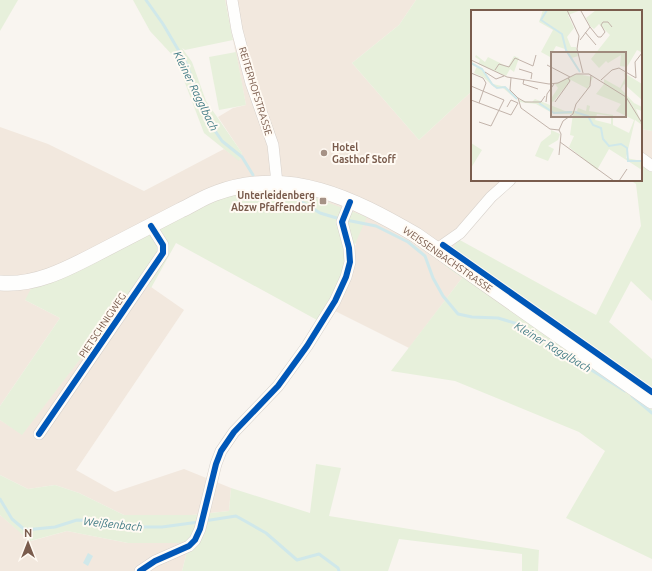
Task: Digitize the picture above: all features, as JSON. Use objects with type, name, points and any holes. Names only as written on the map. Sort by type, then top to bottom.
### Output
[{"type":"main road","name":"WEISSENBACHSTRASSE","points":[[0,283],[28,282],[63,271],[216,193],[254,184],[287,182],[313,187],[346,213],[398,224],[652,401]]},
{"type":"street","name":"REITERHOFSTRASSE","points":[[232,0],[237,30],[251,83],[273,145],[277,183]]},
{"type":"street","points":[[642,159],[652,166]]},
{"type":"street","points":[[437,250],[460,233],[491,197],[509,181]]},
{"type":"street","points":[[140,571],[155,561],[189,546],[195,540],[200,529],[221,451],[234,432],[278,386],[307,346],[335,301],[346,278],[350,262],[346,213]]},
{"type":"street","name":"PIETSCHNIGWEG","points":[[39,434],[163,253],[163,245],[151,226]]},
{"type":"shaded area","points":[[225,0],[416,0],[399,25],[352,63],[419,140],[471,92],[471,181],[517,181],[458,239],[462,278],[409,348],[327,307],[356,244],[288,188],[25,300],[60,318],[0,406],[0,127],[48,144],[144,191],[224,149],[239,160],[242,153],[218,117],[233,108],[246,105]]},
{"type":"shaded area","points":[[642,129],[652,131],[652,167],[642,161]]},
{"type":"shaded area","points":[[141,280],[184,310],[76,470],[115,492],[184,469],[231,488],[229,511],[192,515],[124,515],[79,493],[55,485],[28,489],[0,475],[0,420],[22,434]]},
{"type":"shaded area","points":[[0,515],[31,541],[67,531],[128,543],[190,539],[182,571],[0,571]]},
{"type":"green space","points":[[0,0],[18,0],[0,31]]},
{"type":"green space","points":[[133,0],[225,0],[233,40],[185,50],[182,48],[192,62],[206,101],[242,153],[239,161],[204,133],[176,59],[150,31]]},
{"type":"green space","points":[[416,0],[652,0],[652,131],[642,129],[642,10],[471,10],[471,92],[419,140],[352,63],[399,25]]},
{"type":"green space","points":[[236,52],[246,105],[219,110],[209,57]]},
{"type":"green space","points":[[642,161],[652,167],[652,301],[631,281],[609,322],[652,359],[652,559],[566,518],[605,451],[579,432],[455,381],[391,371],[462,278],[444,265],[458,239],[596,315],[641,226],[636,184],[632,181],[642,181]]},
{"type":"green space","points":[[261,188],[288,188],[367,217],[327,307],[317,320],[176,243],[151,288],[140,281],[22,435],[0,420],[0,406],[60,318],[25,300],[33,285],[224,197]]},
{"type":"green space","points":[[316,464],[341,468],[329,516],[539,550],[538,571],[522,571],[522,554],[399,539],[388,571],[182,571],[190,539],[179,543],[128,543],[67,531],[30,541],[0,515],[0,475],[28,489],[55,485],[79,493],[124,515],[192,515],[229,511],[231,488],[310,513]]},
{"type":"water","points":[[88,553],[93,556],[88,566],[83,563]]},
{"type":"waterway","name":"Kleiner Ragglbach","points":[[146,0],[163,24],[186,63],[209,122],[222,141],[242,157],[253,175]]},
{"type":"waterway","name":"Kleiner Ragglbach","points":[[282,190],[320,213],[340,219]]},
{"type":"waterway","name":"Kleiner Ragglbach","points":[[346,220],[376,226],[408,242],[425,256],[433,278],[443,296],[458,314],[472,317],[498,318],[518,324],[625,391]]},
{"type":"waterway","name":"Kleiner Ragglbach","points":[[632,396],[652,413]]},
{"type":"waterway","name":"Weißenbach","points":[[0,499],[12,519],[25,530],[55,527],[77,520],[109,521],[127,527],[162,527],[199,522]]},
{"type":"waterway","name":"Weißenbach","points":[[204,521],[236,516],[266,533],[297,560],[319,554],[338,568],[339,571]]},
{"type":"cycle path","points":[[140,571],[155,561],[189,546],[195,540],[200,529],[216,464],[221,451],[234,432],[278,386],[307,346],[335,301],[346,277],[350,262],[349,248],[342,222],[350,202]]},
{"type":"cycle path","points":[[39,434],[163,253],[163,245],[151,226]]},
{"type":"cycle path","points":[[443,245],[652,392]]},
{"type":"place","name":"Hotel Gasthof Stoff","points":[[324,153]]},
{"type":"place","name":"Unterleidenberg Abzw Pfaffendorf","points":[[323,201]]}]
